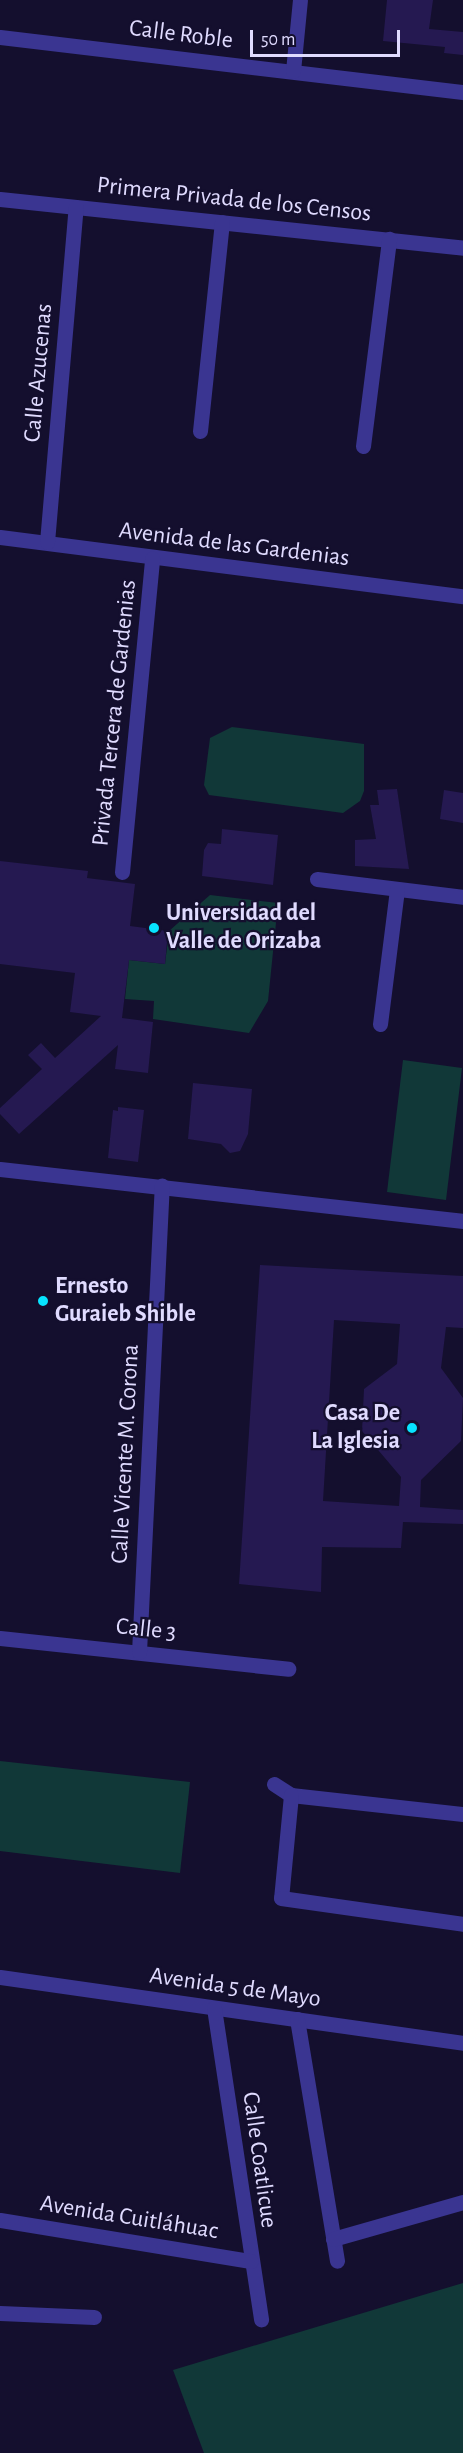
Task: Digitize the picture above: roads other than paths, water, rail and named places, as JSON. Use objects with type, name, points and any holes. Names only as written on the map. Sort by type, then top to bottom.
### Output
[{"type":"street","points":[[293,71],[300,0]]},
{"type":"street","name":"Calle Roble","points":[[0,37],[463,92]]},
{"type":"street","name":"Primera Privada de los Censos","points":[[0,199],[389,238],[463,248]]},
{"type":"street","name":"Calle Azucenas","points":[[47,542],[76,207]]},
{"type":"street","points":[[200,431],[222,222]]},
{"type":"street","points":[[363,446],[389,238]]},
{"type":"street","name":"Avenida de las Gardenias","points":[[0,537],[463,596]]},
{"type":"street","name":"Privada Tercera de Gardenias","points":[[122,872],[153,558]]},
{"type":"street","points":[[317,879],[463,897]]},
{"type":"street","points":[[380,1024],[397,889]]},
{"type":"street","points":[[0,1169],[463,1221]]},
{"type":"street","name":"Calle Vicente M. Corona","points":[[140,1652],[162,1186]]},
{"type":"street","name":"Calle 3","points":[[0,1638],[288,1669]]},
{"type":"street","points":[[274,1784],[291,1795],[463,1814]]},
{"type":"street","points":[[291,1795],[281,1898],[463,1924]]},
{"type":"street","name":"Avenida 5 de Mayo","points":[[0,1977],[463,2043]]},
{"type":"street","name":"Calle Coatlicue","points":[[214,2008],[261,2319]]},
{"type":"street","points":[[297,2019],[337,2261]]},
{"type":"street","points":[[333,2239],[463,2202]]},
{"type":"street","name":"Avenida Cuitláhuac","points":[[0,2220],[251,2261]]},
{"type":"street","points":[[0,2313],[94,2317]]},
{"type":"place","name":"Universidad del Valle de Orizaba","points":[[154,928]]},
{"type":"place","name":"Ernesto Guraieb Shible","points":[[43,1301]]},
{"type":"place","name":"Casa De La Iglesia","points":[[412,1428]]}]
